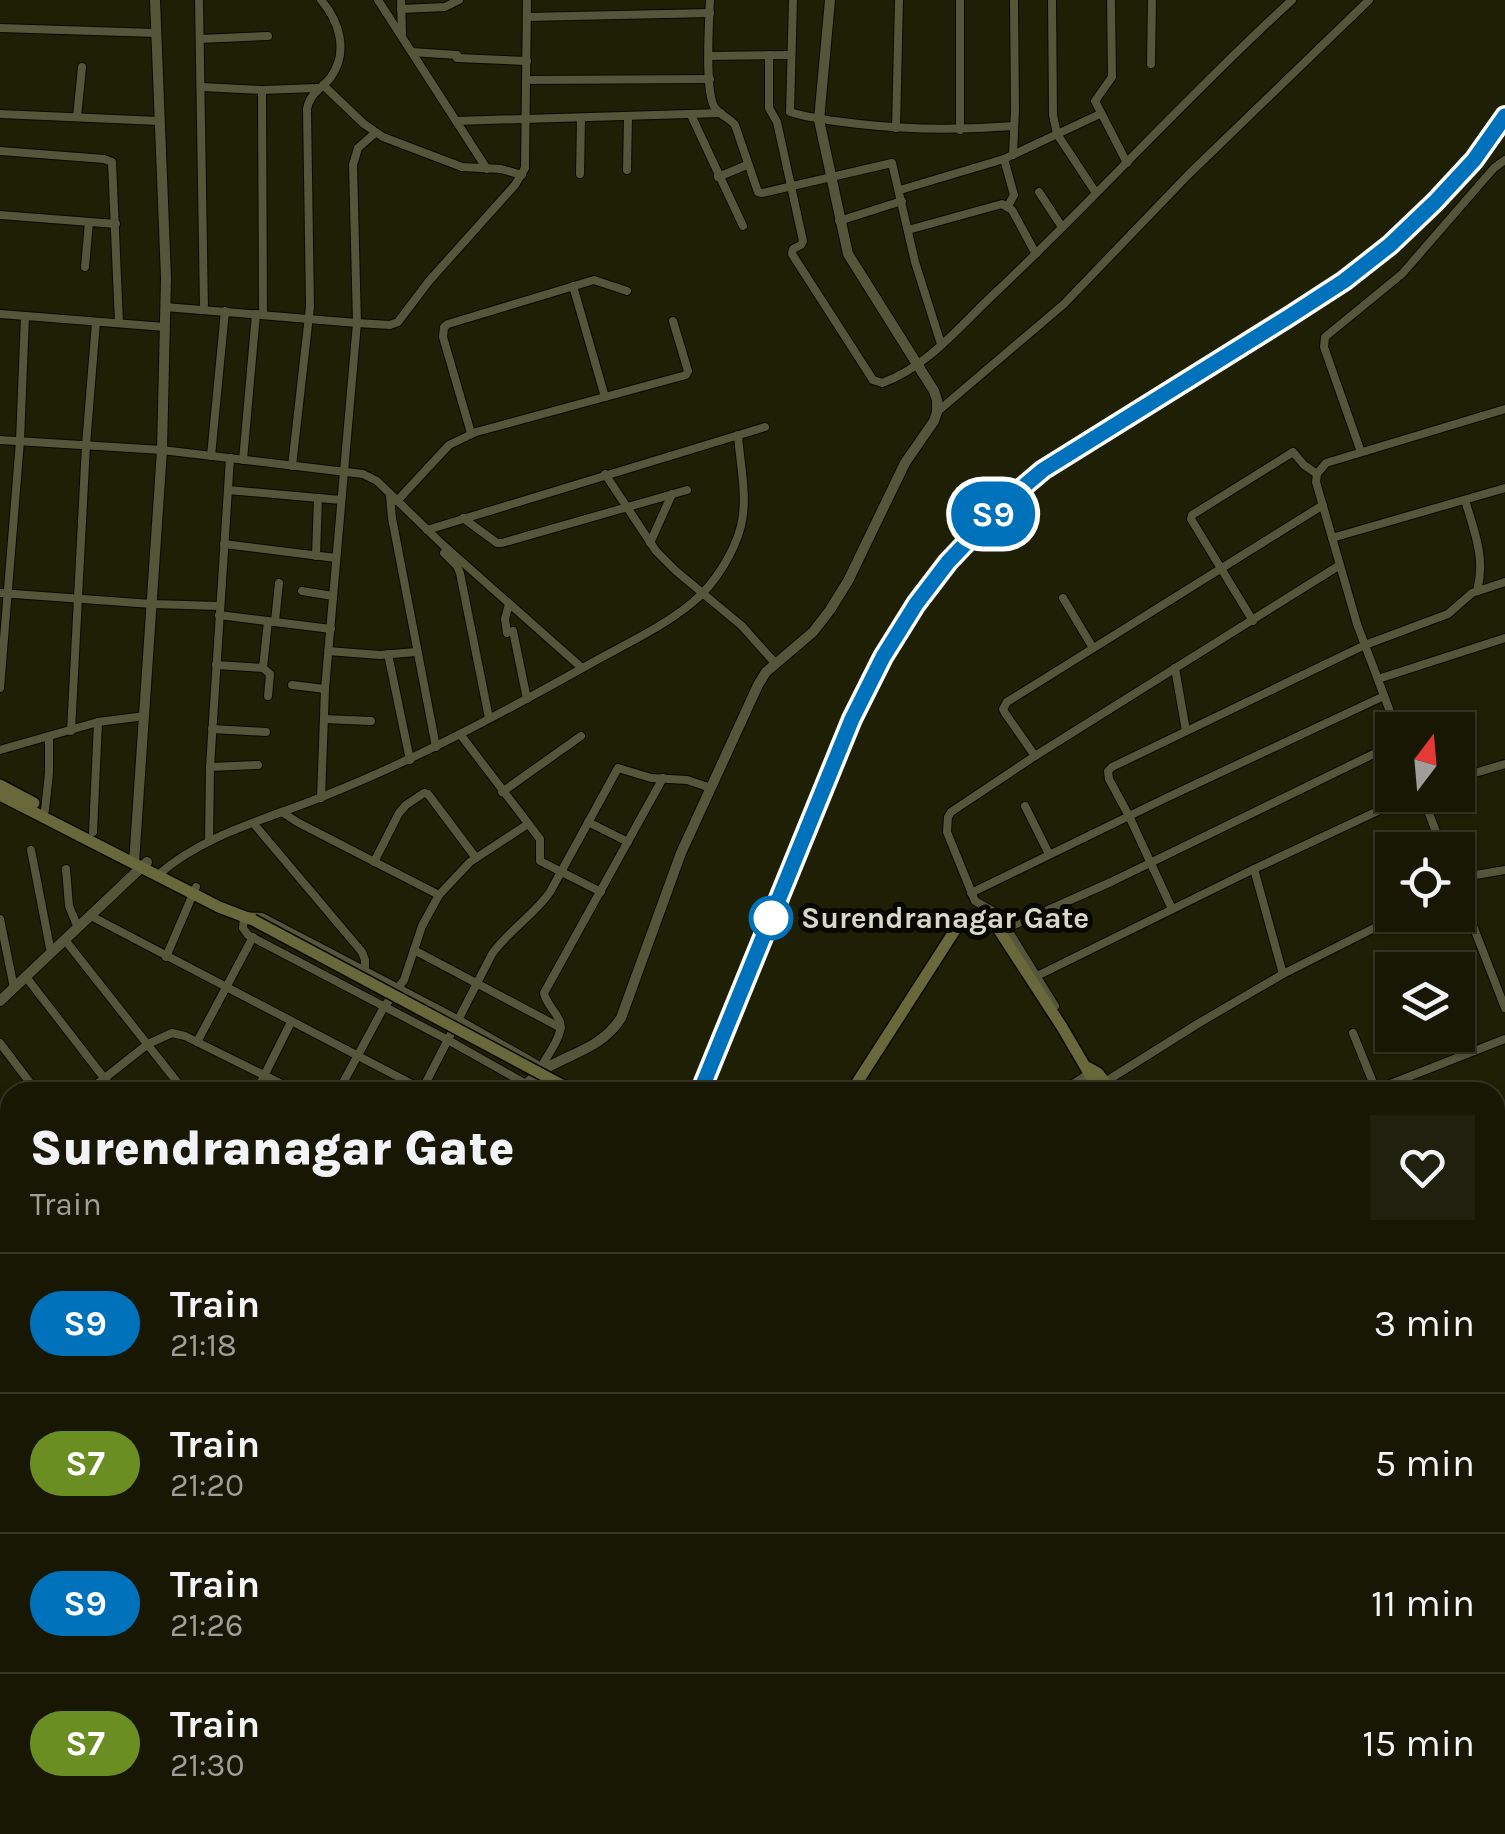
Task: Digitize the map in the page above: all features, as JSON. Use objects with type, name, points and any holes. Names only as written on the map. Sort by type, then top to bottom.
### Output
[{"type":"main road","points":[[1,796],[93,832],[139,862]]},
{"type":"main road","points":[[1,796],[194,890],[219,908],[246,916],[556,1082]]},
{"type":"main road","points":[[857,1082],[957,927],[978,919],[1002,928],[1100,1082]]},
{"type":"street","points":[[0,1001],[90,916],[139,862],[144,716],[162,450],[165,326],[154,0]]},
{"type":"street","points":[[199,0],[204,310]]},
{"type":"street","points":[[292,466],[309,319],[307,109],[310,97],[330,80],[336,68],[340,41],[334,16],[321,0]]},
{"type":"street","points":[[378,0],[487,169]]},
{"type":"street","points":[[402,38],[401,5],[445,7],[459,0]]},
{"type":"street","points":[[165,306],[357,323],[398,322],[522,176],[527,158],[526,0]]},
{"type":"street","points":[[710,0],[712,103],[736,125],[758,193],[893,164],[941,344]]},
{"type":"street","points":[[793,0],[790,112],[819,120],[896,128],[960,130],[1014,126]]},
{"type":"street","points":[[529,1082],[543,1068],[598,1043],[621,1018],[681,853],[758,685],[766,672],[799,645],[830,610],[905,463],[937,412],[934,391],[848,254],[839,221],[819,120],[830,0]]},
{"type":"street","points":[[896,128],[899,0]]},
{"type":"street","points":[[960,0],[960,130]]},
{"type":"street","points":[[1008,206],[1014,195],[1008,157],[1014,126],[1014,0]]},
{"type":"street","points":[[1052,0],[1052,115],[1058,134],[1096,193]]},
{"type":"street","points":[[1111,0],[1112,77],[1096,98],[1096,106],[1127,162]]},
{"type":"street","points":[[1150,64],[1152,0]]},
{"type":"street","points":[[1270,0],[1280,11]]},
{"type":"street","points":[[770,55],[769,108],[777,122],[803,241],[792,254],[873,380],[886,382],[917,366],[941,344],[1292,0]]},
{"type":"street","points":[[937,412],[1064,304],[1368,0]]},
{"type":"street","points":[[527,17],[710,14]]},
{"type":"street","points":[[0,28],[156,33]]},
{"type":"street","points":[[200,39],[268,36]]},
{"type":"street","points":[[411,52],[527,62]]},
{"type":"street","points":[[710,56],[791,55]]},
{"type":"street","points":[[78,117],[82,66]]},
{"type":"street","points":[[527,80],[710,79]]},
{"type":"street","points":[[202,87],[262,90],[321,86],[375,133],[462,168],[501,169],[522,176]]},
{"type":"street","points":[[243,460],[260,314],[262,90]]},
{"type":"street","points":[[456,122],[721,113]]},
{"type":"street","points":[[0,114],[160,120]]},
{"type":"street","points":[[690,114],[743,226]]},
{"type":"street","points":[[900,190],[1008,157],[1100,114]]},
{"type":"street","points":[[628,117],[628,170]]},
{"type":"street","points":[[580,174],[581,119]]},
{"type":"street","points":[[321,798],[325,688],[357,323],[353,165],[358,148],[375,133]]},
{"type":"street","points":[[0,151],[108,160],[114,167],[118,323]]},
{"type":"street","points":[[1361,452],[1324,346],[1325,336],[1402,274],[1505,160]]},
{"type":"street","points":[[718,176],[747,165]]},
{"type":"street","points":[[1039,192],[1062,227]]},
{"type":"street","points":[[839,221],[902,201]]},
{"type":"street","points":[[908,230],[999,204],[1012,210],[1036,254]]},
{"type":"street","points":[[0,214],[116,224]]},
{"type":"street","points":[[85,267],[88,222]]},
{"type":"street","points":[[471,433],[443,337],[444,327],[598,280],[627,291]]},
{"type":"street","points":[[574,286],[605,396]]},
{"type":"street","points":[[211,456],[225,312]]},
{"type":"street","points":[[0,314],[165,326]]},
{"type":"street","points":[[0,688],[4,593],[20,441],[25,316]]},
{"type":"street","points":[[436,747],[392,518],[393,498],[449,445],[471,433],[687,374],[673,321]]},
{"type":"street","points":[[71,731],[96,322]]},
{"type":"street","points":[[1390,712],[1340,566],[1317,474],[1326,463],[1505,409]]},
{"type":"street","points":[[427,530],[765,427]]},
{"type":"street","points":[[160,873],[210,841],[410,760],[669,620],[702,594],[726,561],[741,524],[738,435]]},
{"type":"street","points":[[0,440],[162,450],[370,477],[582,668]]},
{"type":"street","points":[[1254,620],[1191,523],[1192,516],[1293,452],[1317,474]]},
{"type":"street","points":[[210,841],[210,767],[230,458]]},
{"type":"street","points":[[605,474],[650,543],[676,571],[742,626],[775,663]]},
{"type":"street","points":[[1332,538],[1505,488]]},
{"type":"street","points":[[228,490],[341,500]]},
{"type":"street","points":[[463,518],[502,544],[687,490]]},
{"type":"street","points":[[650,543],[672,494]]},
{"type":"street","points":[[316,556],[318,498]]},
{"type":"street","points":[[1465,500],[1481,554],[1477,591]]},
{"type":"street","points":[[1035,756],[1004,713],[1004,705],[1323,504]]},
{"type":"street","points":[[224,544],[336,558]]},
{"type":"street","points":[[444,553],[460,573],[490,718]]},
{"type":"street","points":[[1074,1082],[1089,1070],[1037,976],[1002,928],[998,914],[975,902],[947,832],[948,817],[1035,756],[1340,566]]},
{"type":"street","points":[[1172,909],[1109,779],[1112,767],[1365,645],[1448,614],[1477,591],[1505,582]]},
{"type":"street","points":[[263,668],[280,583]]},
{"type":"street","points":[[302,591],[333,596]]},
{"type":"street","points":[[4,593],[219,611],[330,629]]},
{"type":"street","points":[[1063,598],[1093,648]]},
{"type":"street","points":[[510,604],[505,619],[527,699]]},
{"type":"street","points":[[1378,679],[1505,638]]},
{"type":"street","points":[[328,651],[416,652]]},
{"type":"street","points":[[388,654],[410,760]]},
{"type":"street","points":[[216,665],[263,668],[270,674],[268,696]]},
{"type":"street","points":[[1176,668],[1186,731]]},
{"type":"street","points":[[292,686],[325,688]]},
{"type":"street","points":[[970,893],[1384,696]]},
{"type":"street","points":[[0,750],[98,722],[144,716]]},
{"type":"street","points":[[324,719],[371,721]]},
{"type":"street","points":[[93,832],[98,722]]},
{"type":"street","points":[[212,730],[266,732]]},
{"type":"street","points":[[460,734],[541,842],[540,861],[601,892]]},
{"type":"street","points":[[502,792],[581,736]]},
{"type":"street","points":[[45,810],[49,738]]},
{"type":"street","points":[[1002,928],[1151,863],[1375,753]]},
{"type":"street","points":[[1475,773],[1505,764]]},
{"type":"street","points":[[210,767],[258,766]]},
{"type":"street","points":[[429,1082],[500,943],[541,905],[618,768],[645,777],[687,780],[711,788]]},
{"type":"street","points":[[543,1068],[560,1028],[544,993],[663,778]]},
{"type":"street","points":[[374,862],[399,813],[424,793],[476,858]]},
{"type":"street","points":[[1025,806],[1050,854]]},
{"type":"street","points":[[282,812],[438,895]]},
{"type":"street","points":[[1037,976],[1376,812]]},
{"type":"street","points":[[588,822],[628,842]]},
{"type":"street","points":[[254,824],[362,952],[365,972]]},
{"type":"street","points":[[343,1082],[408,971],[422,926],[438,895],[476,858],[528,824]]},
{"type":"street","points":[[31,850],[51,953]]},
{"type":"street","points":[[66,869],[69,906],[78,928]]},
{"type":"street","points":[[1254,869],[1283,974]]},
{"type":"street","points":[[1475,875],[1505,870]]},
{"type":"street","points":[[166,956],[194,890]]},
{"type":"street","points":[[90,916],[405,1082]]},
{"type":"street","points":[[514,1082],[448,1040],[253,937],[243,928],[246,916],[262,917],[543,1068]]},
{"type":"street","points":[[0,919],[14,988]]},
{"type":"street","points":[[1116,1082],[1198,1022],[1375,928]]},
{"type":"street","points":[[1475,931],[1505,1008]]},
{"type":"street","points":[[197,1042],[253,937]]},
{"type":"street","points":[[65,940],[177,1082]]},
{"type":"street","points":[[414,950],[560,1028]]},
{"type":"street","points":[[26,977],[107,1082]]},
{"type":"street","points":[[262,1082],[291,1022]]},
{"type":"street","points":[[99,1082],[148,1044],[172,1033],[277,1082]]},
{"type":"street","points":[[1352,1033],[1370,1082]]},
{"type":"street","points":[[1396,1082],[1505,1039]]},
{"type":"street","points":[[0,1043],[29,1082]]},
{"type":"railway","points":[[704,1082],[853,719],[883,657],[916,604],[949,562],[1022,485],[1344,281],[1390,245],[1474,160],[1505,116]]},
{"type":"train","name":"S9","points":[[704,1082],[852,719],[883,657],[948,562],[986,520],[1043,470],[1344,281],[1390,245],[1474,160],[1505,116]]},
{"type":"place","name":"Surendranagar Gate","points":[[771,918]]}]
